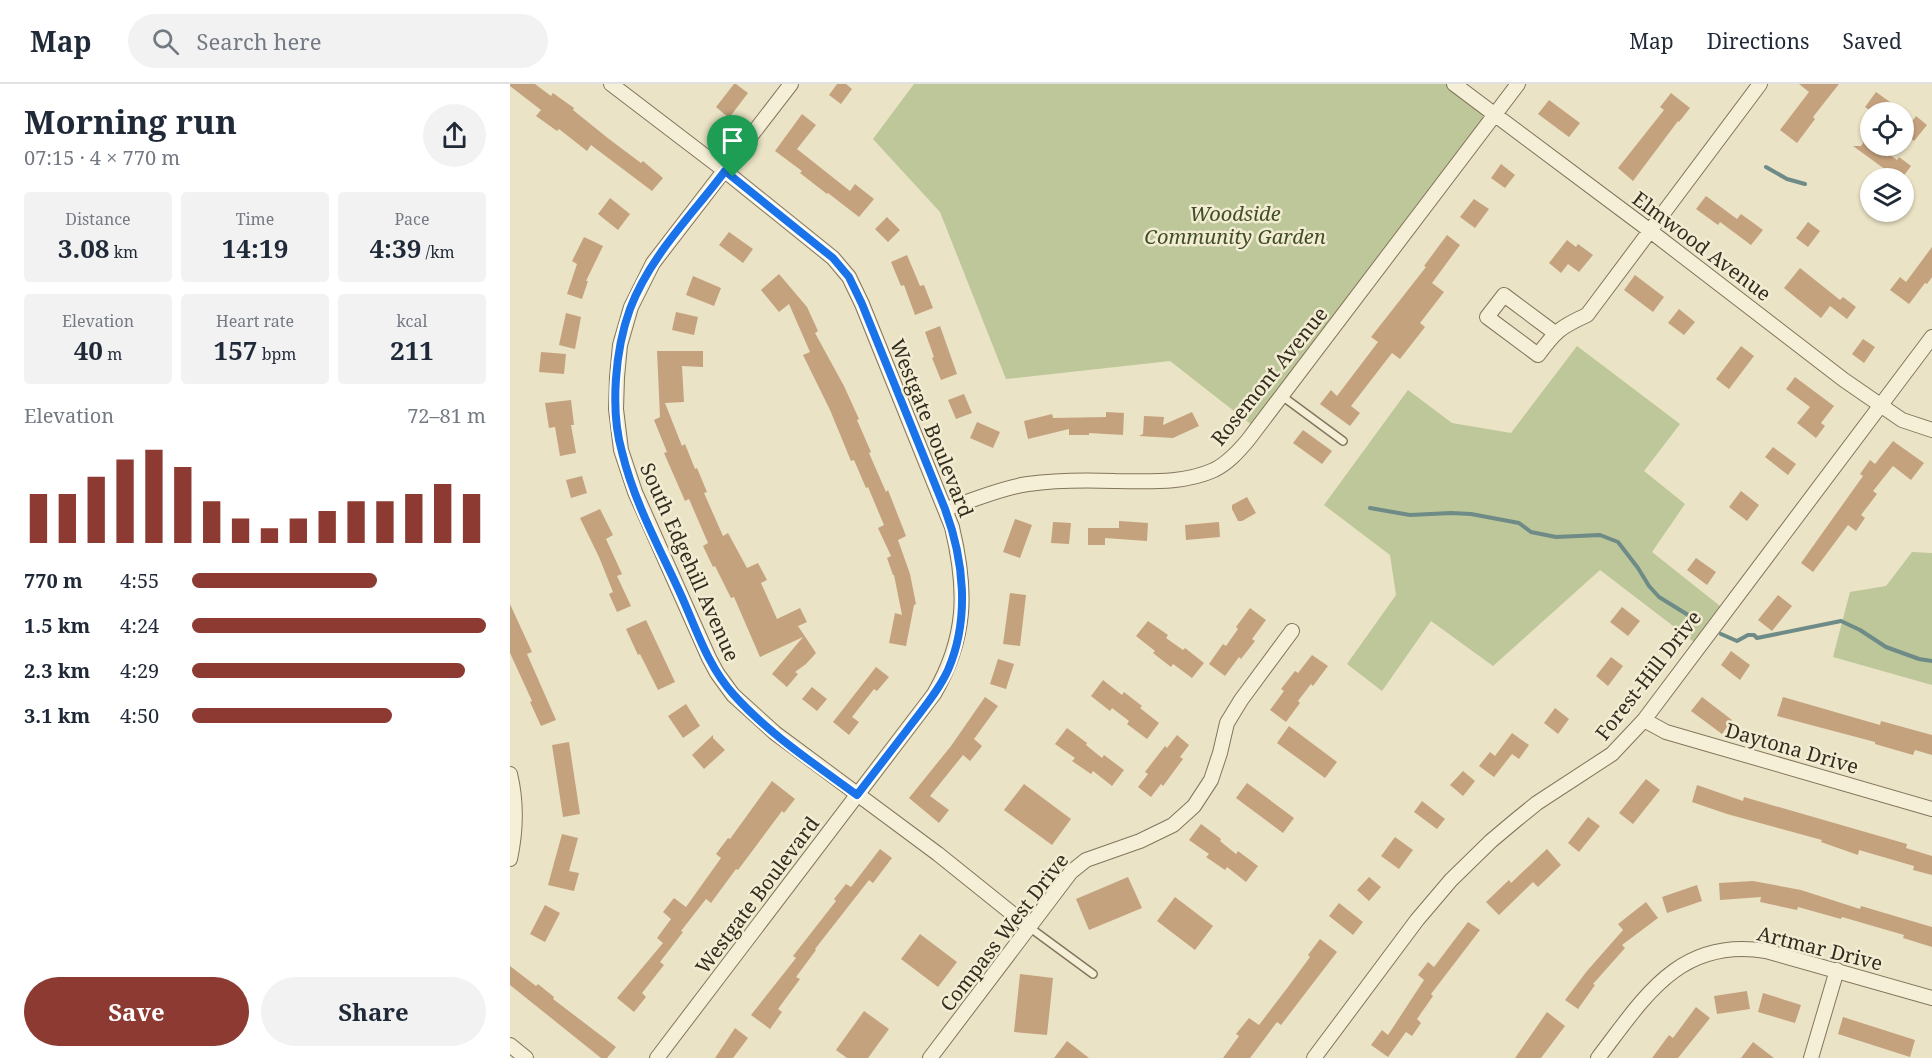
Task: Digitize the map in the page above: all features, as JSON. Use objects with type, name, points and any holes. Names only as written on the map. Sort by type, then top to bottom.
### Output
[{"type":"street","name":"Westgate Boulevard","points":[[611,84],[725,171],[833,258],[849,277],[945,509],[954,537],[961,576],[960,625],[947,672],[934,694],[657,1058]]},
{"type":"street","name":"South Edgehill Avenue","points":[[791,84],[653,263],[631,307],[620,345],[617,377],[616,409],[621,450],[639,502],[710,658],[725,685],[754,716],[938,854],[1029,927]]},
{"type":"street","name":"Elmwood Avenue","points":[[1454,84],[1844,380],[1902,420],[1932,430]]},
{"type":"street","name":"Rosemont Avenue","points":[[945,509],[995,492],[1029,484],[1080,480],[1162,482],[1216,469],[1239,452],[1518,84]]},
{"type":"street","points":[[1555,333],[1504,295],[1487,317],[1538,355],[1555,333],[1587,315],[1760,84]]},
{"type":"street","name":"Forest-Hill Drive","points":[[1314,1058],[1417,920],[1451,880],[1516,820],[1612,754],[1644,720],[1932,337]]},
{"type":"street","name":"Compass West Drive","points":[[930,1058],[1071,872],[1086,860],[1162,831],[1173,825],[1194,806],[1211,780],[1227,723],[1241,700],[1292,631]]},
{"type":"street","name":"Daytona Drive","points":[[1644,720],[1666,732],[1932,809]]},
{"type":"street","points":[[510,774],[515,796],[516,820],[510,860]]},
{"type":"street","name":"Artmar Drive","points":[[1598,1058],[1654,986],[1672,971],[1714,952],[1750,948],[1766,951],[1932,998]]},
{"type":"street","points":[[1811,1058],[1837,970]]},
{"type":"street","points":[[510,1046],[526,1058]]},
{"type":"lane","points":[[1282,396],[1343,441]]},
{"type":"lane","points":[[1029,927],[1093,974]]},
{"type":"green space","name":"Woodside Community Garden","points":[[914,84],[1454,84],[1495,114],[1257,429],[1170,361],[1006,379],[940,212],[873,139]]},
{"type":"green space","points":[[1577,346],[1680,424],[1644,471],[1685,504],[1652,552],[1725,610],[1698,645],[1600,570],[1493,666],[1431,621],[1382,691],[1347,664],[1396,595],[1390,555],[1324,505],[1408,390],[1452,423],[1511,433]]},
{"type":"green space","points":[[1912,552],[1932,553],[1932,685],[1833,657],[1850,592],[1886,586]]},
{"type":"building","points":[[510,84],[535,84],[551,96],[553,93],[609,139],[641,163],[643,161],[663,178],[652,191],[591,145],[587,151],[559,129],[557,131],[536,116],[541,110]]},
{"type":"building","points":[[734,84],[748,93],[729,118],[716,107]]},
{"type":"building","points":[[837,84],[846,84],[852,89],[841,104],[829,95]]},
{"type":"building","points":[[1799,84],[1839,84],[1813,117],[1815,119],[1797,143],[1780,130],[1809,92]]},
{"type":"building","points":[[1876,92],[1890,102],[1869,102]]},
{"type":"building","points":[[1671,93],[1690,108],[1633,181],[1618,168],[1664,110],[1660,107]]},
{"type":"building","points":[[1549,100],[1580,123],[1569,137],[1538,114]]},
{"type":"building","points":[[802,114],[816,125],[797,149],[850,191],[855,184],[874,199],[859,217],[800,173],[802,171],[775,151]]},
{"type":"building","points":[[1916,116],[1927,125],[1914,141]]},
{"type":"building","points":[[1867,156],[1892,156],[1897,160],[1899,157],[1911,166],[1910,168],[1883,168]]},
{"type":"building","points":[[1501,164],[1515,175],[1505,188],[1491,178]]},
{"type":"building","points":[[1706,196],[1737,219],[1741,214],[1763,230],[1751,245],[1720,222],[1718,225],[1696,209]]},
{"type":"building","points":[[610,198],[630,214],[618,230],[598,214]]},
{"type":"building","points":[[1474,199],[1489,209],[1475,228],[1460,217]]},
{"type":"building","points":[[887,217],[900,230],[888,242],[875,229]]},
{"type":"building","points":[[1808,222],[1820,231],[1808,247],[1796,238]]},
{"type":"building","points":[[729,232],[753,249],[743,263],[719,245]]},
{"type":"building","points":[[1447,235],[1460,245],[1432,283],[1444,292],[1420,323],[1425,327],[1400,359],[1392,353],[1351,406],[1360,413],[1350,426],[1320,404],[1331,390],[1337,396],[1378,342],[1371,337],[1426,267],[1424,266]]},
{"type":"building","points":[[584,237],[603,246],[586,281],[588,281],[582,299],[567,294],[577,264],[572,261]]},
{"type":"building","points":[[1567,240],[1576,247],[1578,244],[1593,255],[1579,272],[1568,264],[1561,273],[1549,263]]},
{"type":"building","points":[[1932,247],[1932,277],[1909,304],[1890,290],[1900,277],[1906,282]]},
{"type":"building","points":[[907,255],[920,286],[924,285],[933,308],[915,315],[904,285],[901,286],[891,262]]},
{"type":"building","points":[[1800,268],[1840,300],[1843,297],[1856,307],[1847,319],[1830,306],[1821,318],[1784,288]]},
{"type":"building","points":[[779,274],[807,307],[818,331],[815,333],[859,419],[857,420],[871,452],[869,453],[886,492],[888,490],[906,536],[898,540],[910,574],[916,604],[906,646],[889,643],[895,613],[902,615],[894,575],[887,558],[891,556],[878,528],[884,525],[868,487],[866,488],[854,460],[851,461],[830,410],[803,355],[810,352],[789,304],[779,312],[761,290]]},
{"type":"building","points":[[1635,275],[1664,297],[1653,312],[1624,290]]},
{"type":"building","points":[[693,276],[721,288],[714,306],[686,295]]},
{"type":"building","points":[[1679,309],[1695,322],[1684,335],[1668,323]]},
{"type":"building","points":[[676,312],[698,317],[694,335],[672,330]]},
{"type":"building","points":[[566,313],[581,317],[575,349],[559,345]]},
{"type":"building","points":[[940,326],[957,374],[941,380],[925,332]]},
{"type":"building","points":[[1863,339],[1875,347],[1864,363],[1852,354]]},
{"type":"building","points":[[1741,346],[1754,356],[1729,389],[1716,379]]},
{"type":"building","points":[[657,351],[703,351],[703,367],[682,366],[684,402],[665,403],[682,446],[685,444],[695,469],[697,468],[707,492],[704,493],[723,536],[728,533],[747,568],[758,563],[767,580],[761,583],[777,619],[800,608],[807,622],[798,626],[816,653],[795,672],[798,674],[787,687],[772,674],[803,637],[760,657],[734,597],[731,598],[715,566],[713,567],[703,546],[708,543],[689,499],[685,501],[664,453],[667,452],[654,420],[660,417]]},
{"type":"building","points":[[541,352],[566,354],[564,374],[539,372]]},
{"type":"building","points":[[1795,377],[1834,406],[1821,423],[1825,426],[1816,438],[1797,423],[1810,407],[1786,389]]},
{"type":"building","points":[[964,394],[972,413],[956,419],[948,400]]},
{"type":"building","points":[[571,400],[574,425],[571,425],[576,453],[560,456],[555,427],[549,428],[545,403]]},
{"type":"building","points":[[1106,412],[1124,413],[1123,435],[1089,433],[1089,435],[1069,435],[1069,429],[1028,439],[1024,421],[1052,414],[1053,418],[1106,417]]},
{"type":"building","points":[[1192,412],[1199,426],[1173,438],[1139,436],[1143,434],[1144,416],[1164,417],[1163,425]]},
{"type":"building","points":[[977,422],[1000,432],[993,448],[970,438]]},
{"type":"building","points":[[1303,430],[1332,451],[1322,464],[1293,443]]},
{"type":"building","points":[[1893,441],[1924,463],[1911,480],[1893,466],[1873,491],[1877,494],[1861,515],[1865,518],[1856,531],[1848,525],[1813,572],[1801,563],[1863,476],[1860,474],[1870,460],[1875,464]]},
{"type":"building","points":[[1773,447],[1796,464],[1788,475],[1765,457]]},
{"type":"building","points":[[582,476],[587,493],[571,498],[566,480]]},
{"type":"building","points":[[1741,491],[1759,505],[1747,521],[1729,507]]},
{"type":"building","points":[[1247,497],[1256,513],[1238,521],[1232,505]]},
{"type":"building","points":[[600,509],[613,535],[606,539],[622,574],[617,576],[631,606],[617,612],[609,594],[613,592],[580,518]]},
{"type":"building","points":[[1015,519],[1032,525],[1020,558],[1003,552]]},
{"type":"building","points":[[1119,521],[1148,523],[1147,541],[1105,538],[1105,545],[1088,545],[1088,528],[1119,528]]},
{"type":"building","points":[[1053,522],[1071,523],[1069,544],[1051,543]]},
{"type":"building","points":[[1219,522],[1220,537],[1186,540],[1185,525]]},
{"type":"building","points":[[1696,558],[1716,572],[1707,585],[1687,570]]},
{"type":"building","points":[[1010,593],[1026,595],[1020,646],[1003,644]]},
{"type":"building","points":[[1778,595],[1792,606],[1772,631],[1758,620]]},
{"type":"building","points":[[510,604],[532,652],[527,654],[556,720],[541,726],[510,653]]},
{"type":"building","points":[[1622,607],[1640,621],[1628,636],[1610,622]]},
{"type":"building","points":[[1250,608],[1266,620],[1252,639],[1255,641],[1225,676],[1209,664],[1223,644],[1226,646]]},
{"type":"building","points":[[646,620],[675,682],[658,690],[626,629]]},
{"type":"building","points":[[1148,621],[1168,635],[1166,638],[1183,650],[1185,648],[1204,663],[1192,678],[1173,664],[1171,667],[1136,636]]},
{"type":"building","points":[[1731,651],[1750,665],[1740,680],[1721,665]]},
{"type":"building","points":[[1312,655],[1328,666],[1298,701],[1300,703],[1286,722],[1270,710],[1284,691],[1281,689]]},
{"type":"building","points":[[1611,657],[1623,666],[1608,686],[1596,676]]},
{"type":"building","points":[[998,659],[1014,664],[1006,689],[990,684]]},
{"type":"building","points":[[876,667],[889,677],[877,691],[874,689],[852,717],[859,722],[849,735],[833,722]]},
{"type":"building","points":[[1103,680],[1122,695],[1124,692],[1159,723],[1147,739],[1127,724],[1129,721],[1112,708],[1110,711],[1091,696]]},
{"type":"building","points":[[812,687],[827,699],[817,711],[802,699]]},
{"type":"building","points":[[985,697],[998,706],[974,739],[982,746],[970,761],[963,755],[930,796],[949,810],[939,823],[909,798],[951,746]]},
{"type":"building","points":[[1702,697],[1732,720],[1722,734],[1691,711]]},
{"type":"building","points":[[1783,697],[1880,725],[1881,721],[1932,735],[1932,755],[1915,750],[1913,755],[1875,744],[1875,742],[1777,716]]},
{"type":"building","points":[[686,704],[700,726],[683,738],[668,716]]},
{"type":"building","points":[[1555,708],[1569,719],[1558,734],[1544,723]]},
{"type":"building","points":[[1289,726],[1337,762],[1325,778],[1277,743]]},
{"type":"building","points":[[1067,728],[1102,758],[1104,755],[1124,770],[1112,786],[1093,771],[1091,774],[1072,761],[1075,758],[1055,744]]},
{"type":"building","points":[[1512,733],[1529,745],[1519,759],[1512,754],[1494,777],[1479,766],[1490,752],[1495,756]]},
{"type":"building","points":[[713,735],[713,738],[725,750],[704,769],[692,755]]},
{"type":"building","points":[[1177,735],[1189,745],[1180,757],[1183,759],[1163,786],[1161,784],[1151,797],[1138,787],[1148,774],[1145,772],[1165,746],[1167,748]]},
{"type":"building","points":[[569,742],[580,814],[563,817],[552,745]]},
{"type":"building","points":[[1463,771],[1475,781],[1463,796],[1450,785]]},
{"type":"building","points":[[1646,779],[1660,790],[1633,824],[1619,813]]},
{"type":"building","points":[[772,781],[795,799],[784,813],[782,811],[711,903],[706,899],[681,931],[683,932],[660,962],[664,965],[642,993],[646,997],[634,1012],[617,998],[663,943],[657,938],[671,919],[663,912],[674,898],[686,907],[721,858],[716,854],[728,838],[730,839]]},
{"type":"building","points":[[1247,783],[1294,818],[1283,833],[1236,798]]},
{"type":"building","points":[[1024,784],[1071,819],[1052,845],[1004,810]]},
{"type":"building","points":[[1697,785],[1743,801],[1744,797],[1907,844],[1906,848],[1932,856],[1932,875],[1913,870],[1914,866],[1859,850],[1858,855],[1821,842],[1822,840],[1692,802]]},
{"type":"building","points":[[1422,801],[1445,819],[1437,829],[1414,812]]},
{"type":"building","points":[[1588,817],[1600,826],[1579,852],[1568,843]]},
{"type":"building","points":[[1201,824],[1236,854],[1238,851],[1258,866],[1246,882],[1227,867],[1225,870],[1206,857],[1209,854],[1189,840]]},
{"type":"building","points":[[562,834],[578,838],[569,871],[579,873],[574,891],[548,885]]},
{"type":"building","points":[[1395,837],[1413,850],[1399,869],[1381,856]]},
{"type":"building","points":[[880,849],[892,858],[873,883],[869,880],[815,949],[796,977],[800,979],[778,1009],[782,1012],[770,1029],[751,1015],[796,958],[793,956],[836,901],[834,899],[846,884],[851,887]]},
{"type":"building","points":[[1547,849],[1561,865],[1538,887],[1533,882],[1499,915],[1486,902],[1509,880],[1511,883]]},
{"type":"building","points":[[1128,877],[1142,908],[1089,930],[1076,899]]},
{"type":"building","points":[[1369,877],[1381,887],[1369,901],[1357,890]]},
{"type":"building","points":[[1753,881],[1801,890],[1860,909],[1861,906],[1932,927],[1932,947],[1903,938],[1904,935],[1842,917],[1841,919],[1798,907],[1797,910],[1760,902],[1761,897],[1720,900],[1719,883]]},
{"type":"building","points":[[1697,885],[1702,901],[1667,913],[1662,897]]},
{"type":"building","points":[[1175,897],[1213,926],[1195,950],[1157,921]]},
{"type":"building","points":[[1646,902],[1658,918],[1622,945],[1625,948],[1593,984],[1595,985],[1578,1009],[1565,1000],[1623,930],[1618,924]]},
{"type":"building","points":[[1339,903],[1363,922],[1353,935],[1329,916]]},
{"type":"building","points":[[545,905],[560,913],[545,942],[530,934]]},
{"type":"building","points":[[1468,922],[1480,930],[1431,994],[1433,996],[1417,1019],[1421,1023],[1412,1036],[1406,1032],[1388,1057],[1371,1045],[1382,1030],[1388,1035],[1424,980],[1418,975],[1428,962],[1434,967]]},
{"type":"building","points":[[920,934],[957,962],[938,987],[901,959]]},
{"type":"building","points":[[1320,939],[1337,952],[1281,1025],[1277,1022],[1250,1058],[1223,1058],[1239,1036],[1236,1034],[1249,1018],[1259,1025],[1310,957],[1308,955]]},
{"type":"building","points":[[510,966],[536,986],[538,984],[554,997],[553,999],[616,1047],[607,1058],[601,1058],[510,985]]},
{"type":"building","points":[[1020,974],[1053,978],[1047,1035],[1014,1032]]},
{"type":"building","points":[[1747,991],[1750,1009],[1717,1014],[1714,996]]},
{"type":"building","points":[[1763,993],[1801,1005],[1795,1023],[1758,1012]]},
{"type":"building","points":[[1696,1007],[1710,1018],[1678,1058],[1652,1058],[1669,1035],[1673,1038]]},
{"type":"building","points":[[864,1011],[889,1029],[868,1058],[847,1058],[836,1050]]},
{"type":"building","points":[[1547,1012],[1565,1026],[1541,1058],[1515,1058]]},
{"type":"building","points":[[1843,1017],[1915,1040],[1910,1057],[1838,1034]]},
{"type":"building","points":[[735,1028],[748,1038],[733,1058],[715,1058]]},
{"type":"building","points":[[1067,1041],[1089,1058],[1054,1058]]},
{"type":"building","points":[[1753,1042],[1774,1058],[1741,1058]]},
{"type":"waterway","points":[[1766,167],[1787,179],[1805,184]]},
{"type":"waterway","points":[[1370,508],[1410,515],[1471,514],[1519,523],[1531,532],[1556,537],[1600,535],[1618,542],[1659,597],[1693,618]]},
{"type":"waterway","points":[[1721,634],[1737,641],[1748,635],[1754,635],[1757,638],[1841,621],[1886,647],[1919,659],[1932,661]]},
{"type":"route","points":[[725,171],[733,177],[833,258],[849,277],[945,509],[959,555],[962,585],[960,625],[947,672],[919,715],[857,795],[754,716],[725,685],[710,658],[635,492],[621,450],[616,409],[617,377],[620,345],[631,307],[653,263],[725,171]]}]
